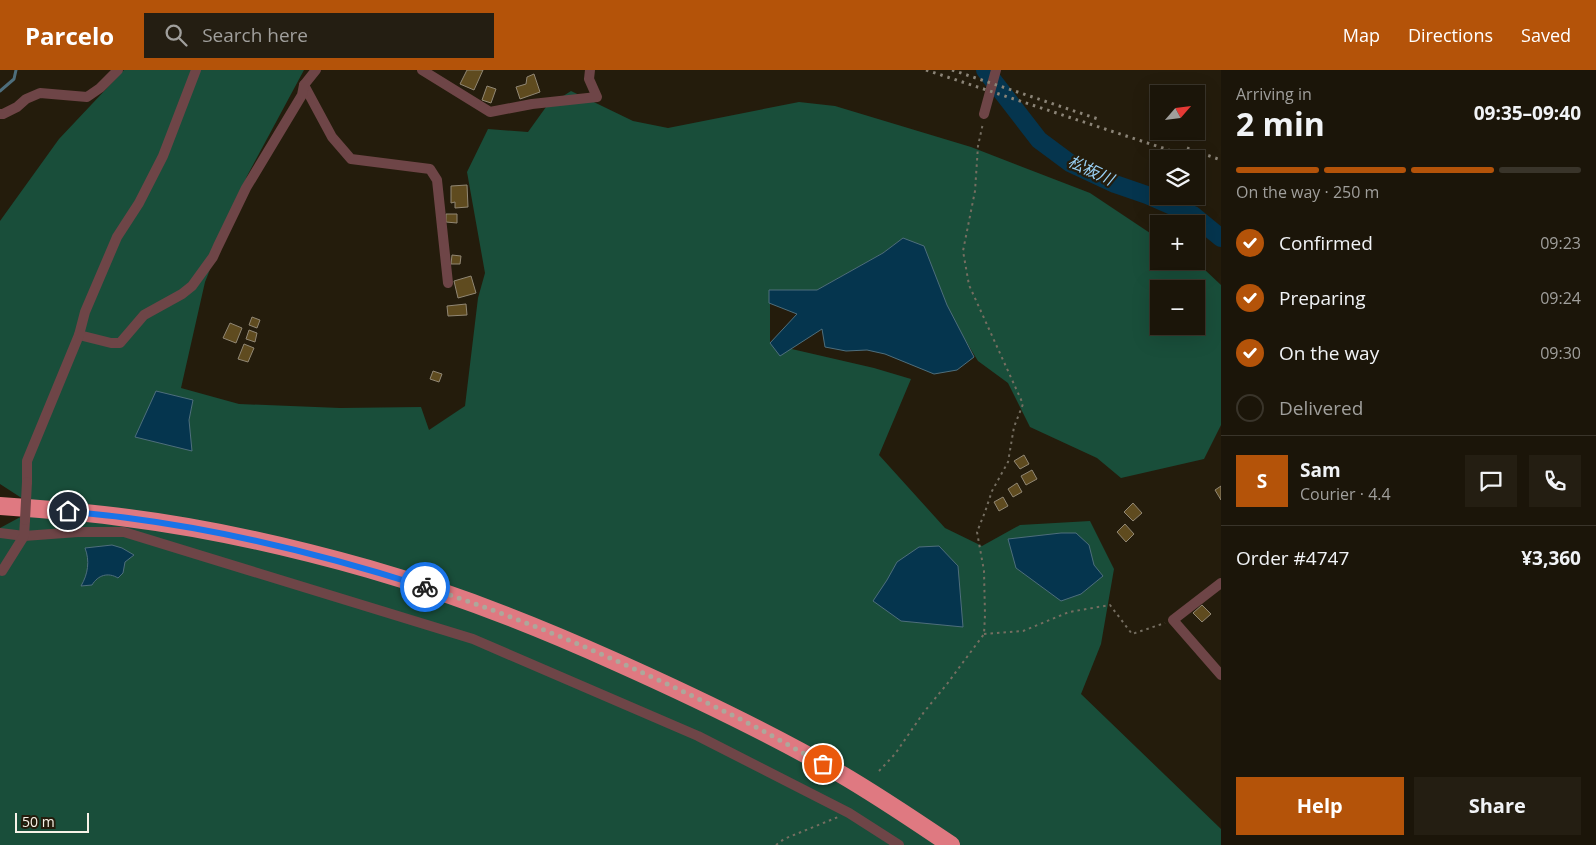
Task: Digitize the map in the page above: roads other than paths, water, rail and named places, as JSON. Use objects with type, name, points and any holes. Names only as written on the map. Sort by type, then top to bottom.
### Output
[{"type":"highway","points":[[0,506],[129,518],[202,530],[369,569],[466,600],[554,634],[649,676],[741,720],[840,773],[951,845]]},
{"type":"street","points":[[0,114],[17,107],[26,99],[40,92],[87,97],[100,88],[118,70]]},
{"type":"street","points":[[2,571],[24,536],[27,461],[79,335],[85,312],[117,237],[163,156],[196,70]]},
{"type":"street","points":[[79,335],[111,343],[120,343],[144,315],[182,294],[192,286],[213,257],[246,188],[302,95],[304,85],[316,70]]},
{"type":"street","points":[[422,70],[490,112],[532,104],[597,97],[590,79],[590,70]]},
{"type":"street","points":[[984,114],[996,70]]},
{"type":"street","points":[[304,85],[332,137],[350,159],[430,169],[436,180],[448,283]]},
{"type":"street","points":[[0,533],[24,536],[78,532],[124,532],[473,639],[698,736],[849,813],[899,845]]},
{"type":"street","points":[[1221,583],[1173,620],[1221,675]]},
{"type":"water","points":[[903,238],[924,246],[947,305],[974,357],[957,370],[934,374],[885,354],[867,350],[846,351],[825,347],[822,329],[780,356],[770,343],[797,314],[769,303],[769,290],[817,290],[883,253]]},
{"type":"water","points":[[156,391],[193,400],[189,420],[192,451],[135,437]]},
{"type":"water","points":[[1076,533],[1089,545],[1094,565],[1103,576],[1081,594],[1061,601],[1016,568],[1008,539]]},
{"type":"water","points":[[112,545],[134,555],[125,562],[123,573],[118,578],[107,575],[97,579],[92,585],[81,586],[88,567],[85,548]]},
{"type":"water","points":[[939,546],[958,566],[963,627],[901,621],[873,601],[897,562],[919,547]]},
{"type":"waterway","points":[[0,91],[14,79],[16,70]]},
{"type":"waterway","name":"松板川","points":[[985,70],[1039,140],[1070,163],[1115,184],[1147,195],[1193,215],[1221,238]]},
{"type":"railway","points":[[926,70],[1169,150]]},
{"type":"railway","points":[[952,70],[1101,120]]},
{"type":"railway","points":[[1187,148],[1221,160]]}]
